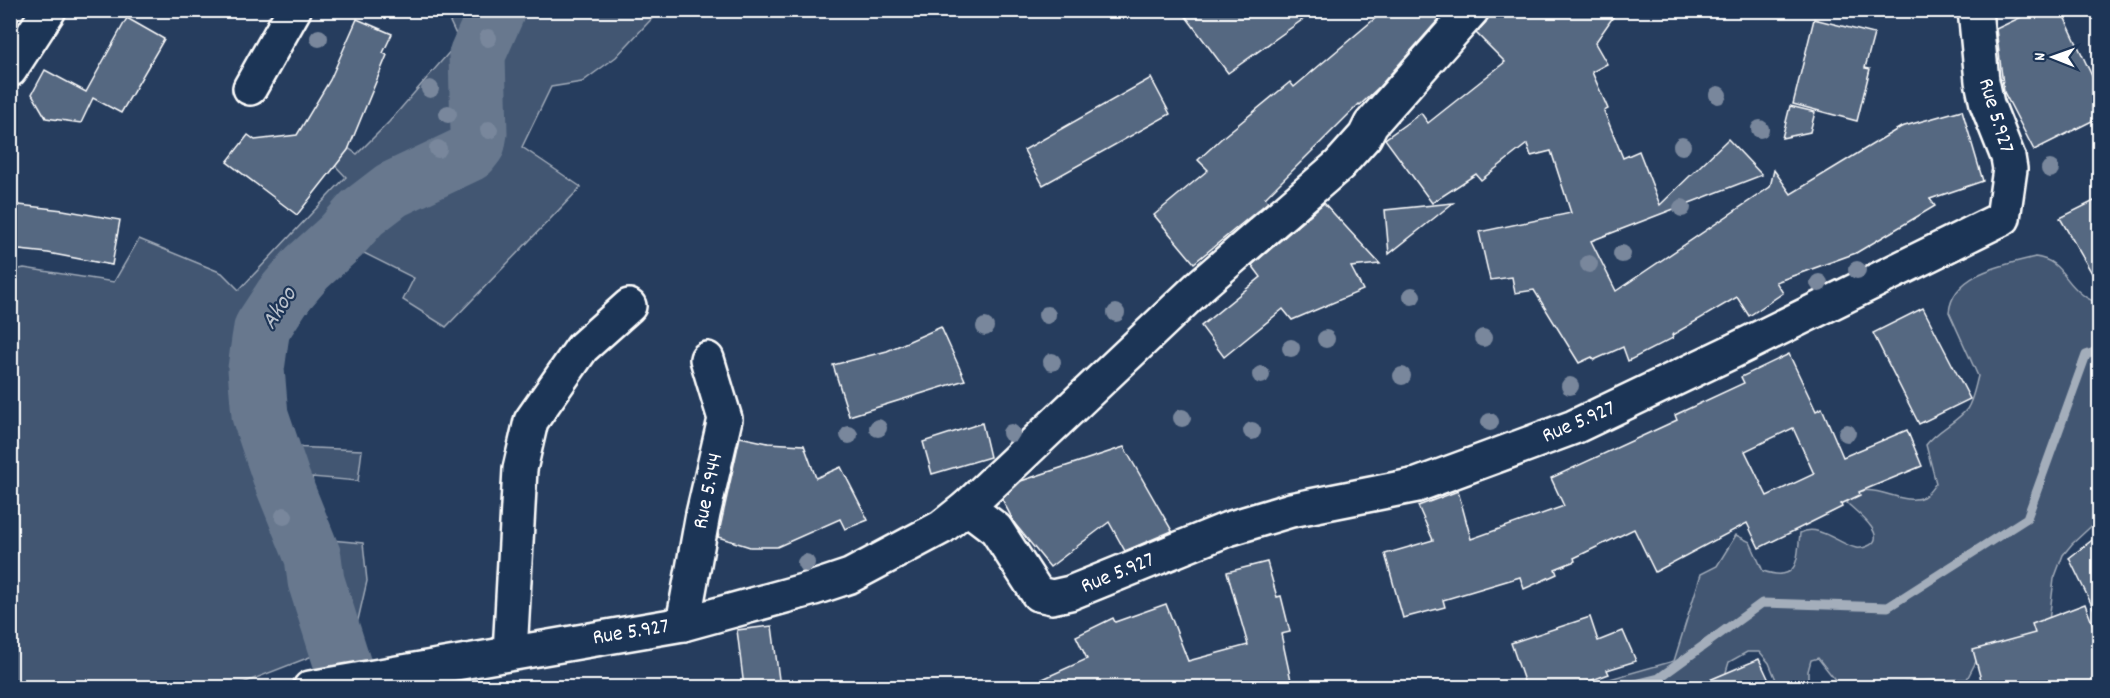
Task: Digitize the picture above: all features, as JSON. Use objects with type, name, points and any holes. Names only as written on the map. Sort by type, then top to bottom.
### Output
[{"type":"street","points":[[10,70],[49,10]]},
{"type":"street","points":[[250,88],[294,10]]},
{"type":"street","name":"Rue 5.927","points":[[310,687],[683,624],[850,576],[942,527],[967,507],[1202,285],[1339,165],[1365,136],[1371,124],[1472,10]]},
{"type":"street","name":"Rue 5.927","points":[[967,507],[996,529],[1038,594],[1053,597],[1061,595],[1228,529],[1317,504],[1418,485],[1574,427],[2003,218],[2010,170],[2008,157],[1987,104],[1982,81],[1975,10]]},
{"type":"street","points":[[510,653],[520,469],[531,422],[582,348],[629,306]]},
{"type":"street","name":"Rue 5.944","points":[[683,624],[703,514],[724,418],[707,359]]},
{"type":"shaded area","points":[[445,11],[659,11],[616,57],[582,82],[551,87],[522,147],[581,187],[446,327],[403,300],[414,278],[348,245],[307,311],[280,311],[269,378],[291,447],[362,450],[358,481],[312,477],[320,539],[363,543],[367,581],[358,620],[348,638],[320,653],[233,687],[11,688],[11,271],[24,268],[114,282],[139,239],[222,273],[239,290],[346,177],[328,158],[342,144],[357,154],[389,122],[459,41]]},
{"type":"shaded area","points":[[2035,257],[2051,262],[2084,296],[2095,302],[2099,301],[2099,519],[2063,555],[2054,579],[2049,621],[2042,646],[2053,687],[2019,687],[2006,651],[1981,652],[1967,679],[1916,681],[1886,687],[1840,686],[1818,658],[1811,660],[1808,682],[1804,687],[1779,687],[1769,663],[1760,652],[1747,652],[1729,662],[1726,672],[1732,687],[1578,688],[1674,661],[1701,574],[1717,566],[1736,535],[1750,542],[1763,571],[1784,574],[1794,567],[1800,533],[1821,532],[1858,548],[1868,546],[1875,541],[1873,529],[1847,503],[1854,495],[1863,491],[1873,491],[1914,499],[1927,494],[1936,483],[1926,445],[1967,409],[1978,376],[1949,312],[1953,299],[1960,288],[1982,273]]},
{"type":"building","points":[[1181,10],[1316,10],[1228,73]]},
{"type":"building","points":[[1385,10],[1447,10],[1379,87],[1265,198],[1268,202],[1194,263],[1154,215],[1208,170],[1198,160],[1223,137],[1290,82],[1294,87]]},
{"type":"building","points":[[1490,10],[1618,10],[1595,43],[1607,64],[1592,72],[1608,109],[1604,111],[1623,158],[1639,151],[1660,205],[1728,139],[1762,175],[1591,241],[1616,291],[1770,187],[1774,170],[1791,194],[1901,127],[1962,110],[1983,181],[1930,199],[1935,206],[1856,253],[1776,282],[1783,293],[1749,316],[1737,297],[1672,335],[1673,338],[1628,361],[1623,347],[1594,360],[1592,357],[1579,363],[1534,290],[1515,293],[1512,277],[1490,280],[1479,232],[1571,213],[1551,151],[1531,156],[1527,144],[1481,180],[1476,174],[1432,203],[1385,139],[1421,113],[1428,123],[1505,62],[1476,33],[1486,22]]},
{"type":"building","points":[[2036,10],[2061,10],[2100,93],[2100,117],[2034,150],[2004,92],[1996,29]]},
{"type":"building","points":[[127,18],[164,39],[121,113],[93,98],[81,123],[46,118],[32,94],[45,70],[86,92]]},
{"type":"building","points":[[357,19],[392,34],[383,53],[387,55],[348,150],[297,215],[227,162],[248,135],[255,140],[297,135],[330,80]]},
{"type":"building","points":[[1814,19],[1874,34],[1865,68],[1870,69],[1857,121],[1793,104]]},
{"type":"building","points":[[1151,78],[1170,114],[1043,185],[1024,150]]},
{"type":"building","points":[[1790,106],[1815,112],[1810,132],[1782,138]]},
{"type":"building","points":[[2100,198],[2100,287],[2060,218]]},
{"type":"building","points":[[1324,203],[1380,264],[1351,267],[1363,290],[1292,320],[1283,309],[1224,357],[1201,326],[1261,277],[1252,265]]},
{"type":"building","points":[[1453,203],[1389,254],[1385,210]]},
{"type":"building","points":[[10,204],[120,220],[112,265],[48,253],[10,249]]},
{"type":"building","points":[[1923,308],[1970,399],[1919,424],[1873,333]]},
{"type":"building","points":[[941,327],[965,380],[849,416],[833,365],[887,351]]},
{"type":"building","points":[[1789,354],[1816,411],[1822,408],[1843,457],[1907,430],[1922,466],[1859,492],[1860,495],[1841,504],[1842,507],[1759,548],[1747,523],[1655,572],[1634,529],[1574,558],[1575,561],[1555,569],[1557,574],[1524,589],[1520,577],[1443,600],[1445,607],[1403,618],[1385,554],[1433,540],[1418,506],[1458,491],[1471,539],[1564,506],[1551,478],[1677,420],[1675,415],[1744,383],[1741,377]],"holes":[[[1793,428],[1814,474],[1767,496],[1745,451]]]},
{"type":"building","points":[[982,423],[990,457],[932,474],[923,442]]},
{"type":"building","points":[[740,437],[768,443],[804,445],[816,478],[841,467],[868,520],[845,529],[840,519],[777,547],[750,547],[718,537]]},
{"type":"building","points":[[1124,447],[1172,531],[1125,551],[1109,522],[1050,567],[1015,524],[1002,499],[1021,481]]},
{"type":"building","points":[[2100,534],[2100,622],[2069,558]]},
{"type":"building","points":[[1267,562],[1277,597],[1281,596],[1290,632],[1281,634],[1292,685],[1279,687],[1025,687],[1087,659],[1076,636],[1113,618],[1115,622],[1166,604],[1188,661],[1248,645],[1227,572]]},
{"type":"building","points":[[2085,604],[2100,644],[2100,687],[1983,687],[1973,650],[2035,633],[2032,624]]},
{"type":"building","points":[[1590,617],[1598,641],[1623,631],[1636,661],[1607,670],[1609,674],[1573,687],[1526,687],[1511,643]]},
{"type":"building","points":[[772,626],[780,687],[744,687],[737,630]]},
{"type":"building","points":[[1759,659],[1772,687],[1693,687]]},
{"type":"waterway","name":"Akoo","points":[[350,688],[316,581],[313,557],[282,480],[260,415],[256,369],[262,328],[283,296],[307,268],[341,237],[362,213],[392,190],[470,153],[477,144],[479,133],[477,55],[497,10]]},
{"type":"waterway","points":[[1619,688],[1659,678],[1762,603],[1888,607],[2027,518],[2086,355],[2100,350]]}]
